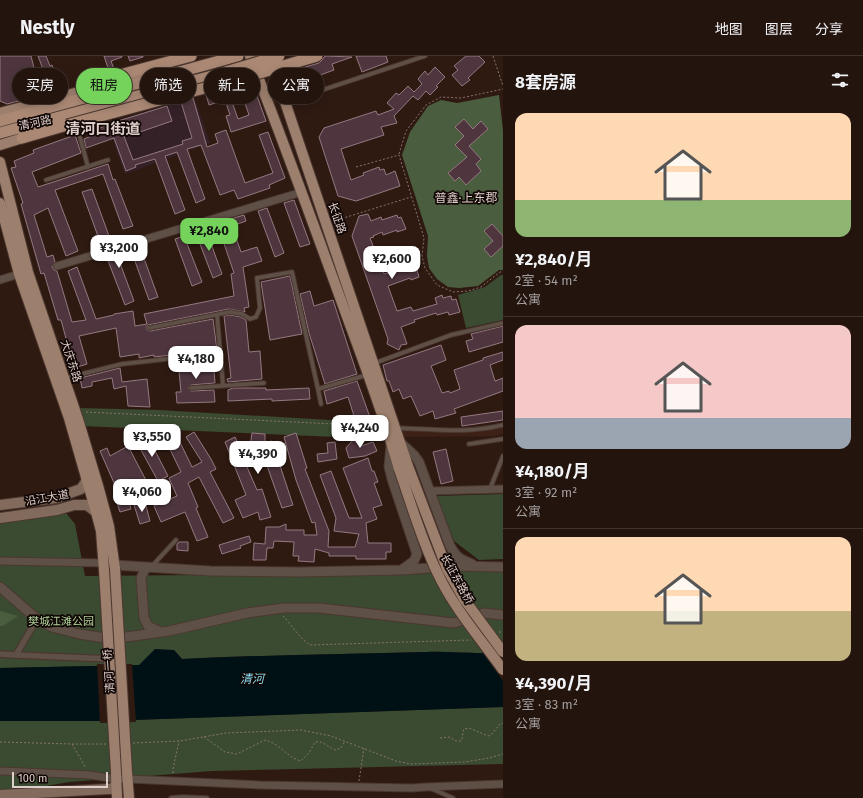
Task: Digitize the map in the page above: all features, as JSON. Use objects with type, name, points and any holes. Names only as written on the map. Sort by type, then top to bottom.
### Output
[{"type":"highway","points":[[132,72],[191,56]]},
{"type":"highway","points":[[0,121],[238,56]]},
{"type":"highway","points":[[0,133],[212,76],[279,56]]},
{"type":"highway","points":[[22,138],[72,126],[317,56]]},
{"type":"main road","points":[[250,56],[255,68]]},
{"type":"main road","name":"长征路","points":[[267,56],[271,66]]},
{"type":"main road","points":[[260,70],[306,56]]},
{"type":"main road","points":[[291,68],[306,56]]},
{"type":"main road","name":"清河路","points":[[132,79],[224,57]]},
{"type":"main road","points":[[260,81],[368,374],[402,444],[403,467]]},
{"type":"main road","points":[[72,126],[204,86]]},
{"type":"main road","name":"清河路","points":[[0,113],[76,93]]},
{"type":"main road","name":"长征路","points":[[286,104],[375,363],[394,429]]},
{"type":"main road","name":"清河路","points":[[0,145],[22,138]]},
{"type":"main road","name":"大庆东路","points":[[0,162],[28,272],[75,412],[109,526],[114,567]]},
{"type":"main road","name":"大庆东路","points":[[0,203],[19,274],[69,418],[87,480],[101,531],[104,566]]},
{"type":"main road","points":[[394,429],[391,441],[403,467]]},
{"type":"main road","name":"长征东路桥","points":[[403,467],[447,569],[464,599],[503,652]]},
{"type":"main road","name":"长征东路桥","points":[[403,467],[422,535],[437,572],[456,605],[503,670]]},
{"type":"main road","name":"沿江大道","points":[[0,505],[56,498],[81,489],[87,480]]},
{"type":"main road","name":"沿江大道","points":[[0,518],[57,510],[74,505],[87,505],[96,512]]},
{"type":"main road","name":"清河一桥","points":[[104,566],[116,798]]},
{"type":"main road","name":"清河一桥","points":[[114,567],[129,798]]},
{"type":"main road","points":[[0,795],[112,789],[116,778]]},
{"type":"main road","points":[[50,798],[108,795],[116,798]]},
{"type":"street","points":[[57,266],[302,192]]},
{"type":"street","points":[[0,280],[19,274]]},
{"type":"street","points":[[391,441],[389,467],[422,568]]},
{"type":"street","points":[[402,444],[419,462],[456,566]]},
{"type":"street","points":[[430,491],[503,489]]},
{"type":"street","points":[[450,546],[459,559],[479,566]]},
{"type":"street","points":[[402,570],[414,562],[417,554]]},
{"type":"street","points":[[0,561],[104,566]]},
{"type":"street","points":[[114,567],[210,571],[299,572],[402,570],[456,566],[503,567]]},
{"type":"street","points":[[132,567],[139,572],[141,578],[144,618],[146,623],[153,629],[163,632]]},
{"type":"street","points":[[141,578],[148,568]]},
{"type":"street","points":[[0,587],[37,619],[52,627],[79,634],[112,639],[163,632],[247,613],[284,608],[319,608],[454,623],[484,613],[503,615]]},
{"type":"street","points":[[16,655],[37,619]]},
{"type":"street","points":[[0,654],[113,659],[112,639]]},
{"type":"street","points":[[0,771],[90,775],[116,778],[128,776],[173,781],[260,785],[412,788],[426,786],[503,784]]},
{"type":"lane","points":[[324,89],[425,56]]},
{"type":"lane","points":[[72,126],[88,167]]},
{"type":"lane","points":[[46,180],[108,160]]},
{"type":"lane","points":[[149,328],[230,312],[242,314],[250,319],[256,317],[260,308],[256,278],[292,272],[321,404]]},
{"type":"lane","points":[[217,315],[223,385]]},
{"type":"lane","points":[[375,363],[452,335],[503,323]]},
{"type":"lane","points":[[64,378],[122,364],[220,353]]},
{"type":"lane","points":[[318,389],[368,374]]},
{"type":"lane","points":[[191,388],[264,383]]},
{"type":"lane","points":[[394,429],[466,430],[503,425]]},
{"type":"lane","points":[[469,444],[503,439]]},
{"type":"lane","points":[[490,490],[503,456]]},
{"type":"lane","points":[[148,568],[176,540]]},
{"type":"lane","points":[[426,786],[453,798]]},
{"type":"lane","points":[[171,798],[207,798]]},
{"type":"path","points":[[493,56],[503,88],[460,98],[441,97],[426,105],[406,131],[399,155],[424,238],[422,256],[425,268],[437,286],[453,292],[468,291],[481,287],[500,272],[503,272]]},
{"type":"path","points":[[356,168],[399,155]]},
{"type":"path","points":[[326,223],[412,197]]},
{"type":"path","points":[[75,412],[394,429]]},
{"type":"path","points":[[272,610],[292,625],[304,641],[310,645],[471,640]]},
{"type":"path","points":[[493,634],[503,632]]},
{"type":"path","points":[[440,738],[445,736],[459,742],[462,740],[462,732],[464,729],[469,728],[488,736],[491,735],[500,724],[503,723]]},
{"type":"path","points":[[127,743],[180,741],[226,733],[301,730],[345,740],[396,761],[411,764],[465,762],[503,754]]},
{"type":"path","points":[[203,737],[226,752],[237,754],[265,740],[277,745],[293,759],[301,761],[309,753],[315,742],[321,742],[335,750],[341,748],[345,740]]},
{"type":"path","points":[[173,781],[173,769],[180,741]]},
{"type":"path","points":[[0,742],[111,744]]},
{"type":"path","points":[[72,744],[90,775]]},
{"type":"path","points":[[358,787],[364,748]]},
{"type":"shaded area","points":[[196,103],[210,143],[125,174],[107,124],[171,104],[196,104]]},
{"type":"shaded area","points":[[503,427],[503,434],[494,436],[396,437],[400,430],[442,432],[494,429]]},
{"type":"green space","points":[[499,95],[503,131],[503,270],[499,270],[478,286],[459,288],[448,287],[437,279],[429,268],[427,256],[428,236],[402,155],[410,132],[428,106],[441,100],[457,103]]},
{"type":"green space","points":[[503,275],[503,320],[466,328],[458,295],[485,287]]},
{"type":"green space","points":[[77,408],[159,410],[380,423],[385,439],[82,426]]},
{"type":"green space","points":[[503,494],[503,559],[479,560],[454,541],[436,496]]},
{"type":"green space","name":"樊城江滩公园","points":[[52,512],[66,513],[75,524],[85,576],[404,573],[503,570],[503,652],[427,652],[182,659],[174,650],[140,665],[0,668],[0,517]]},
{"type":"green space","points":[[0,611],[18,616],[3,626],[0,626]]},
{"type":"green space","points":[[503,707],[503,764],[212,771],[69,782],[0,794],[0,721],[103,721]]},
{"type":"water","name":"清河","points":[[155,649],[174,650],[182,659],[427,652],[503,652],[503,707],[103,721],[0,721],[0,668],[139,665]]},
{"type":"pier","points":[[481,650],[503,650],[503,681]]},
{"type":"pier","points":[[97,664],[132,664],[136,722],[100,723]]},
{"type":"building","points":[[0,56],[31,56],[34,68],[12,68],[12,103],[7,104],[0,101]]},
{"type":"building","points":[[38,56],[46,56],[50,66],[52,65],[53,68],[43,68]]},
{"type":"building","points":[[104,56],[122,56],[111,61],[114,68],[108,68]]},
{"type":"building","points":[[128,56],[143,56],[143,57],[130,61]]},
{"type":"building","points":[[356,56],[386,56],[388,62],[362,72]]},
{"type":"building","points":[[466,56],[479,56],[485,62],[468,78],[470,80],[462,86],[452,75],[458,70],[454,66]]},
{"type":"building","points":[[324,57],[352,57],[332,64],[334,70],[324,74],[324,68],[302,68],[319,63]]},
{"type":"building","points":[[435,67],[445,77],[430,95],[426,91],[418,100],[413,96],[394,116],[397,123],[381,127],[384,135],[341,149],[351,180],[364,175],[363,173],[379,167],[380,170],[384,169],[386,175],[395,171],[400,186],[356,201],[338,196],[319,137],[324,128],[376,111],[378,115],[394,109],[387,103],[396,93],[399,95],[408,86],[414,92],[422,84],[418,79],[425,71],[428,75]]},
{"type":"building","points":[[182,104],[195,104],[207,147],[218,143],[215,134],[226,130],[245,183],[273,173],[259,135],[268,132],[285,178],[269,185],[270,188],[238,199],[234,190],[220,195],[201,145],[187,149],[205,199],[196,203],[177,152],[165,156],[185,210],[175,214],[155,159],[135,165],[136,167],[126,171],[114,138],[86,148],[84,139],[99,133],[97,129],[167,106],[172,121],[134,134],[132,128],[122,131],[133,160],[183,144],[182,141],[192,138]]},
{"type":"building","points":[[226,104],[233,104],[238,119],[249,115],[245,104],[260,104],[266,121],[231,132],[226,116],[230,115]]},
{"type":"building","points":[[464,119],[473,129],[481,121],[488,129],[469,146],[481,159],[476,164],[481,171],[466,185],[459,177],[455,181],[448,173],[467,157],[455,145],[464,136],[455,127]]},
{"type":"building","points":[[75,135],[81,153],[32,172],[38,187],[108,164],[113,180],[115,179],[133,226],[123,229],[103,174],[55,190],[78,251],[66,256],[48,208],[34,215],[47,257],[53,255],[55,262],[52,267],[57,271],[72,322],[86,320],[68,271],[77,267],[96,319],[133,311],[135,326],[147,324],[144,314],[234,296],[231,274],[234,273],[217,223],[244,215],[246,221],[232,226],[241,252],[257,247],[262,261],[243,267],[249,307],[244,308],[245,312],[229,309],[148,325],[146,327],[147,330],[150,331],[213,319],[217,350],[154,357],[154,355],[139,358],[139,354],[120,357],[116,328],[79,336],[87,364],[74,368],[61,320],[58,320],[44,273],[41,274],[21,204],[23,203],[11,168],[16,167],[14,161],[34,153],[33,150]]},
{"type":"building","points":[[92,189],[109,236],[99,239],[82,192]]},
{"type":"building","points":[[294,200],[310,244],[300,247],[284,203]]},
{"type":"building","points":[[267,208],[284,253],[275,257],[258,211]]},
{"type":"building","points":[[368,214],[371,221],[381,217],[382,220],[397,215],[398,218],[401,217],[406,229],[397,232],[397,230],[383,235],[382,232],[370,238],[384,274],[394,271],[394,268],[410,262],[411,266],[415,264],[419,277],[411,280],[410,278],[388,286],[397,311],[411,307],[413,311],[437,304],[435,298],[442,295],[443,298],[451,296],[452,300],[456,299],[460,312],[449,315],[448,312],[437,315],[436,313],[414,320],[415,322],[401,327],[407,344],[401,345],[399,350],[387,344],[388,339],[352,236],[359,216]]},
{"type":"building","points":[[492,224],[503,236],[503,246],[491,257],[484,249],[493,241],[484,231]]},
{"type":"building","points":[[205,227],[222,274],[213,278],[195,231]]},
{"type":"building","points":[[184,236],[202,282],[192,286],[175,239]]},
{"type":"building","points":[[141,250],[158,297],[149,300],[132,253]]},
{"type":"building","points":[[117,255],[134,301],[125,305],[107,258]]},
{"type":"building","points":[[290,276],[302,334],[270,340],[261,282]]},
{"type":"building","points":[[310,291],[314,306],[333,300],[357,374],[325,384],[309,333],[300,294]]},
{"type":"building","points":[[230,315],[241,317],[246,320],[249,352],[260,351],[262,379],[228,382],[227,379],[231,378],[224,316]]},
{"type":"building","points":[[503,326],[503,342],[469,352],[466,341],[473,339],[471,334]]},
{"type":"building","points":[[441,345],[446,360],[431,366],[442,393],[449,391],[450,393],[460,389],[454,370],[483,360],[483,358],[503,352],[503,360],[490,365],[495,381],[503,378],[503,391],[454,409],[456,413],[435,419],[433,411],[420,416],[411,396],[403,399],[399,389],[393,392],[389,381],[387,381],[383,365]]},
{"type":"building","points":[[213,357],[215,383],[191,385],[188,388],[191,391],[214,390],[215,402],[177,403],[176,392],[181,392],[178,361]]},
{"type":"building","points":[[120,368],[122,382],[147,379],[150,407],[128,406],[126,386],[114,389],[112,378],[92,382],[92,386],[82,388],[80,378]]},
{"type":"building","points":[[357,381],[371,420],[355,419],[348,397],[327,404],[324,391]]},
{"type":"building","points":[[233,388],[266,388],[266,390],[309,388],[310,399],[228,401],[228,390]]},
{"type":"building","points":[[503,411],[503,420],[462,426],[461,417]]},
{"type":"building","points":[[194,432],[216,469],[210,472],[234,518],[223,523],[199,477],[188,483],[208,537],[197,541],[185,512],[161,522],[154,506],[177,496],[169,478],[181,472],[165,439],[176,434],[192,467],[202,462],[186,437]]},
{"type":"building","points":[[252,433],[265,434],[265,443],[272,441],[293,505],[282,508],[265,460],[247,467],[257,490],[262,489],[271,517],[260,520],[258,512],[243,518],[235,500],[246,495],[225,442],[235,437],[241,450],[250,447]]},
{"type":"building","points":[[296,433],[307,468],[305,469],[329,531],[328,547],[355,547],[359,534],[334,531],[336,518],[320,475],[331,471],[349,518],[362,518],[343,468],[368,458],[372,471],[374,471],[378,482],[374,483],[382,505],[373,508],[377,519],[366,523],[368,543],[391,543],[391,552],[386,552],[386,559],[356,559],[356,556],[329,556],[329,553],[315,549],[314,562],[298,561],[299,556],[293,556],[294,542],[274,541],[273,548],[267,548],[266,560],[253,560],[254,543],[265,544],[266,527],[279,527],[286,524],[286,530],[304,530],[304,535],[317,535],[315,522],[312,523],[296,480],[284,437]]},
{"type":"building","points":[[147,435],[168,476],[158,481],[136,441]]},
{"type":"building","points":[[358,438],[361,446],[373,442],[377,451],[365,456],[349,458],[346,448],[352,441]]},
{"type":"building","points":[[335,442],[337,459],[318,462],[317,454],[328,453],[327,443]]},
{"type":"building","points":[[128,446],[149,486],[137,490],[132,481],[124,485],[131,509],[120,512],[114,493],[118,492],[100,451],[107,448],[110,456]]},
{"type":"building","points":[[446,449],[453,481],[441,484],[433,452]]},
{"type":"building","points":[[145,502],[150,521],[140,524],[134,505]]},
{"type":"building","points":[[249,536],[251,542],[240,546],[241,548],[222,554],[219,545]]},
{"type":"building","points":[[179,542],[188,542],[188,551],[177,550],[177,544]]},
{"type":"district","name":"清河口街道","points":[[103,129]]},
{"type":"district","name":"普鑫·上东郡","points":[[466,198]]}]
